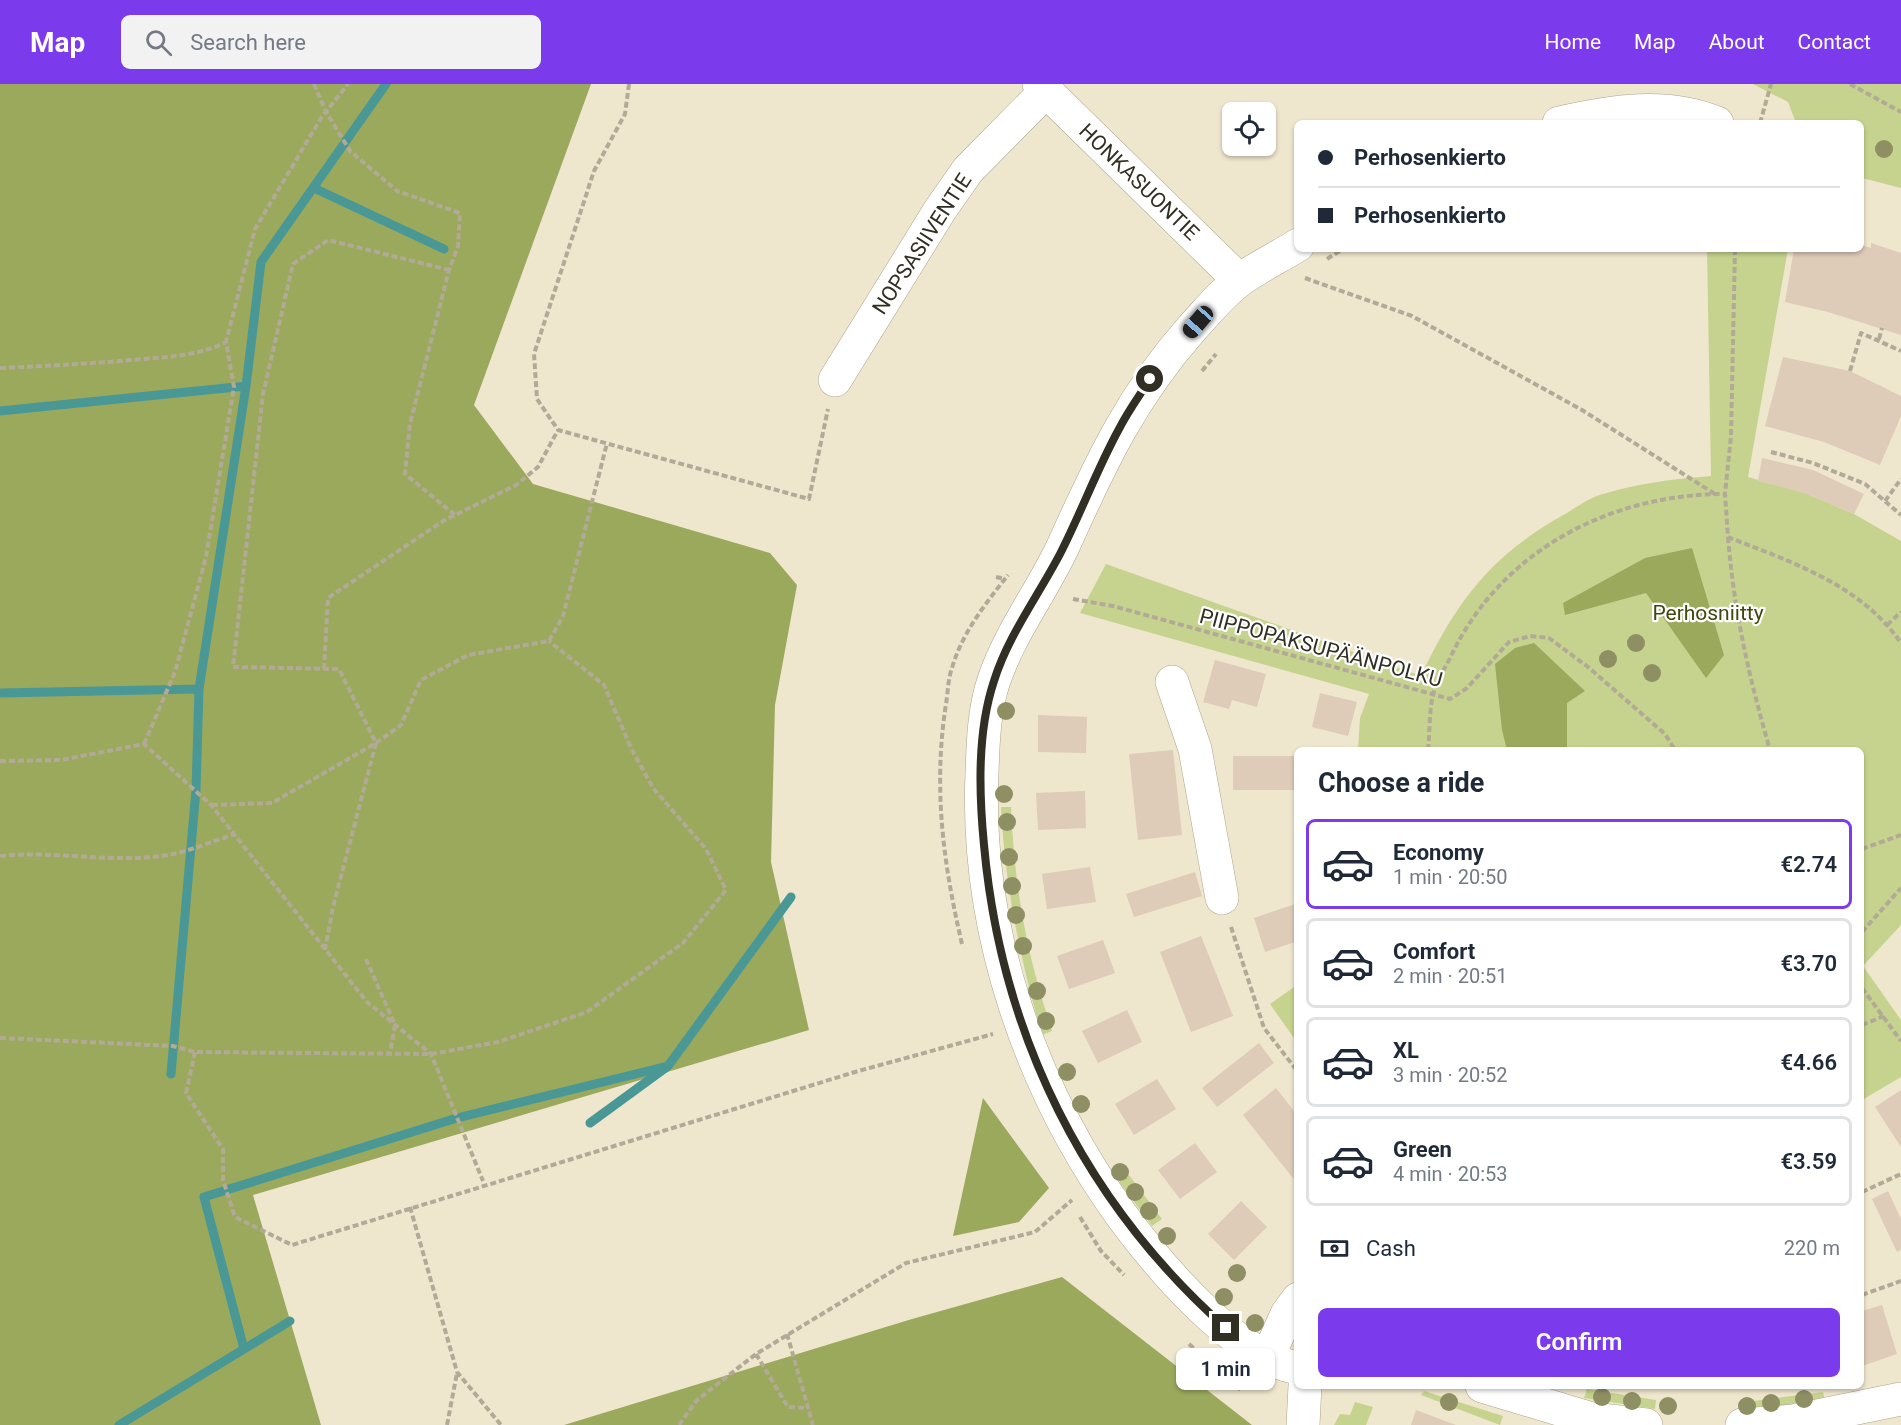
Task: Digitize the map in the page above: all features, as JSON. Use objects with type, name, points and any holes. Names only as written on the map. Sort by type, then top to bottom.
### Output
[{"type":"street","name":"HONKASUONTIE","points":[[1042,87],[1239,280]]},
{"type":"street","name":"NOPSASIIVENTIE","points":[[835,380],[940,210],[968,170],[1042,87]]},
{"type":"street","points":[[1577,120],[1632,111],[1678,111],[1707,120]]},
{"type":"street","points":[[1294,1367],[1267,1359],[1242,1342],[1193,1299],[1141,1242],[1099,1184],[1062,1119],[1022,1026],[1000,952],[992,909],[980,807],[983,743],[993,681],[1009,644],[1060,553],[1120,425],[1161,364],[1239,280],[1307,262]]},
{"type":"street","points":[[1172,682],[1195,749],[1222,898]]},
{"type":"street","points":[[1267,1359],[1287,1314],[1294,1304]]},
{"type":"street","points":[[1303,1425],[1305,1389]]},
{"type":"street","points":[[1492,1389],[1592,1419],[1646,1425]]},
{"type":"street","points":[[1742,1425],[1793,1421],[1901,1399]]},
{"type":"path","points":[[314,84],[326,112],[350,151],[397,190],[460,213],[458,246],[449,270],[410,424],[405,474],[454,515]]},
{"type":"path","points":[[144,744],[175,672],[206,557],[234,387],[226,342],[255,229],[326,112],[348,84]]},
{"type":"path","points":[[629,84],[625,114],[594,171],[534,354],[537,399],[558,430],[809,499],[818,448],[835,380]]},
{"type":"path","points":[[1761,120],[1771,84]]},
{"type":"path","points":[[1850,84],[1901,112]]},
{"type":"path","points":[[326,950],[333,907],[376,743],[339,669],[233,667],[263,394],[293,264],[328,240],[449,270]]},
{"type":"path","points":[[1307,262],[1335,252]]},
{"type":"path","points":[[1735,252],[1731,436],[1725,494],[1732,584],[1746,667],[1769,747]]},
{"type":"path","points":[[1307,262],[1412,316],[1582,410],[1715,494]]},
{"type":"path","points":[[1879,339],[1882,328]]},
{"type":"path","points":[[1850,371],[1861,333],[1879,339],[1901,351]]},
{"type":"path","points":[[0,368],[67,366],[185,356],[209,350],[226,342]]},
{"type":"path","points":[[1194,379],[1211,362],[1221,345]]},
{"type":"path","points":[[324,669],[328,598],[454,515],[516,485],[538,467],[558,430]]},
{"type":"path","points":[[549,641],[563,616],[606,443]]},
{"type":"path","points":[[1771,452],[1813,464],[1865,484],[1901,515]]},
{"type":"path","points":[[1885,501],[1901,478]]},
{"type":"path","points":[[1428,747],[1433,695],[1461,637],[1496,589],[1537,552],[1599,517],[1659,498],[1725,494]]},
{"type":"path","points":[[1728,537],[1820,573],[1872,610],[1901,643]]},
{"type":"path","name":"PIIPPOPAKSUPÄÄNPOLKU","points":[[1040,588],[1075,600],[1113,606],[1450,699],[1467,688],[1509,642],[1530,636],[1549,638],[1588,667],[1665,734],[1673,747]]},
{"type":"path","points":[[1075,600],[1079,589]]},
{"type":"path","points":[[1887,625],[1901,612]]},
{"type":"path","points":[[0,1038],[173,1046],[195,1052],[390,1054],[431,1054],[498,1042],[587,1012],[683,943],[726,890],[706,849],[653,788],[631,748],[604,685],[549,641],[468,656],[421,680],[401,725],[376,743],[272,802],[211,805]]},
{"type":"path","points":[[0,761],[60,760],[144,744]]},
{"type":"path","points":[[144,744],[211,805],[367,1002],[431,1054],[483,1181]]},
{"type":"path","points":[[0,856],[22,853],[93,858],[168,855],[235,834]]},
{"type":"path","points":[[1864,848],[1901,835]]},
{"type":"path","points":[[1864,930],[1901,888]]},
{"type":"path","points":[[1222,898],[1264,1028],[1294,1067]]},
{"type":"path","points":[[366,959],[395,1025],[390,1054]]},
{"type":"path","points":[[1864,991],[1901,1041]]},
{"type":"path","points":[[1864,1024],[1884,1016]]},
{"type":"path","points":[[195,1052],[186,1094],[223,1149],[223,1180],[235,1217],[292,1245],[855,1072],[1022,1026]]},
{"type":"path","points":[[1864,1191],[1901,1174]]},
{"type":"path","points":[[679,1425],[697,1400],[756,1354],[906,1263],[1035,1232],[1059,1209],[1099,1184]]},
{"type":"path","points":[[410,1207],[457,1372],[501,1425]]},
{"type":"path","points":[[1864,1294],[1901,1281]]},
{"type":"path","points":[[787,1334],[813,1425]]},
{"type":"path","points":[[756,1354],[788,1407],[808,1408]]},
{"type":"path","points":[[447,1425],[457,1372]]},
{"type":"green space","points":[[0,84],[591,84],[474,405],[533,484],[770,553],[797,585],[775,705],[771,862],[809,1030],[253,1195],[321,1425],[0,1425]]},
{"type":"green space","points":[[1753,84],[1901,84],[1901,188],[1864,179],[1864,120],[1795,120],[1788,102]]},
{"type":"green space","name":"Perhosniitty","points":[[1707,252],[1787,252],[1748,477],[1805,493],[1854,514],[1901,541],[1901,925],[1864,965],[1864,747],[1358,747],[1360,718],[1369,694],[1080,613],[1106,564],[1421,676],[1448,625],[1479,581],[1498,562],[1541,528],[1598,495],[1644,484],[1711,476]]},
{"type":"green space","points":[[1692,548],[1724,655],[1706,678],[1646,593],[1565,615],[1563,603],[1645,558]]},
{"type":"green space","points":[[1534,643],[1585,691],[1567,703],[1567,747],[1506,747],[1502,730],[1495,664],[1515,648]]},
{"type":"green space","points":[[1001,807],[1011,807],[1015,866],[1023,920],[1035,974],[1052,1031],[1042,1035],[1015,922],[1006,865]]},
{"type":"green space","name":"Perhosniitty","points":[[1864,967],[1901,1020],[1901,1077],[1864,1099]]},
{"type":"green space","points":[[1294,987],[1294,1038],[1270,1004]]},
{"type":"green space","points":[[983,1098],[1049,1188],[1019,1222],[953,1236]]},
{"type":"green space","points":[[1129,1175],[1162,1219],[1152,1226],[1119,1182]]},
{"type":"green space","points":[[1062,1277],[1252,1425],[564,1425],[912,1319]]},
{"type":"green space","points":[[1587,1389],[1656,1400],[1655,1409],[1584,1398]]},
{"type":"green space","points":[[1424,1391],[1503,1416],[1500,1425],[1421,1395]]},
{"type":"green space","points":[[1823,1392],[1825,1401],[1753,1410],[1753,1401]]},
{"type":"green space","points":[[1355,1402],[1373,1407],[1366,1425],[1334,1425],[1340,1414],[1350,1415]]},
{"type":"building","points":[[1871,243],[1901,253],[1901,335],[1828,312],[1785,302],[1793,252],[1864,252],[1864,246],[1871,248]]},
{"type":"building","points":[[1783,357],[1850,371],[1901,396],[1901,416],[1880,465],[1824,442],[1765,426]]},
{"type":"building","points":[[1762,458],[1813,470],[1864,494],[1854,514],[1805,493],[1758,481]]},
{"type":"building","points":[[1215,660],[1266,674],[1257,707],[1232,700],[1229,709],[1203,702]]},
{"type":"building","points":[[1320,693],[1357,702],[1348,736],[1312,727]]},
{"type":"building","points":[[1038,715],[1087,717],[1086,753],[1038,752]]},
{"type":"building","points":[[1173,750],[1182,835],[1138,840],[1129,754]]},
{"type":"building","points":[[1233,756],[1294,756],[1294,790],[1233,790]]},
{"type":"building","points":[[1085,791],[1086,828],[1038,830],[1036,793]]},
{"type":"building","points":[[1090,867],[1096,902],[1047,909],[1042,874]]},
{"type":"building","points":[[1195,872],[1202,896],[1134,917],[1126,894]]},
{"type":"building","points":[[1294,904],[1294,942],[1265,952],[1254,918]]},
{"type":"building","points":[[1201,936],[1233,1016],[1191,1032],[1160,952]]},
{"type":"building","points":[[1103,940],[1115,973],[1069,989],[1057,956]]},
{"type":"building","points":[[1127,1010],[1142,1042],[1098,1063],[1082,1031]]},
{"type":"building","points":[[1259,1043],[1274,1063],[1217,1107],[1202,1088]]},
{"type":"building","points":[[1157,1079],[1176,1109],[1134,1135],[1115,1104]]},
{"type":"building","points":[[1276,1088],[1294,1111],[1294,1179],[1243,1115]]},
{"type":"building","points":[[1901,1090],[1901,1147],[1875,1107]]},
{"type":"building","points":[[1195,1143],[1217,1172],[1180,1199],[1158,1170]]},
{"type":"building","points":[[1888,1191],[1901,1219],[1901,1250],[1897,1252],[1872,1199]]},
{"type":"building","points":[[1241,1201],[1267,1227],[1234,1260],[1208,1234]]},
{"type":"building","points":[[1882,1305],[1897,1354],[1864,1365],[1864,1310]]},
{"type":"building","points":[[1416,1410],[1456,1425],[1411,1425]]},
{"type":"waterway","points":[[0,693],[199,689],[246,386],[261,262],[386,84]]},
{"type":"waterway","points":[[314,188],[444,249]]},
{"type":"waterway","points":[[0,411],[246,386]]},
{"type":"waterway","points":[[171,1074],[196,790],[199,689]]},
{"type":"waterway","points":[[590,1123],[668,1066],[791,897]]},
{"type":"waterway","points":[[244,1349],[204,1197],[457,1118],[668,1066]]},
{"type":"waterway","points":[[119,1425],[290,1321]]},
{"type":"route","points":[[1150,379],[1120,425],[1060,553],[1009,644],[993,681],[983,743],[980,807],[988,888],[1000,952],[1022,1026],[1049,1092],[1071,1137],[1099,1184],[1141,1242],[1193,1299],[1226,1328]]}]
